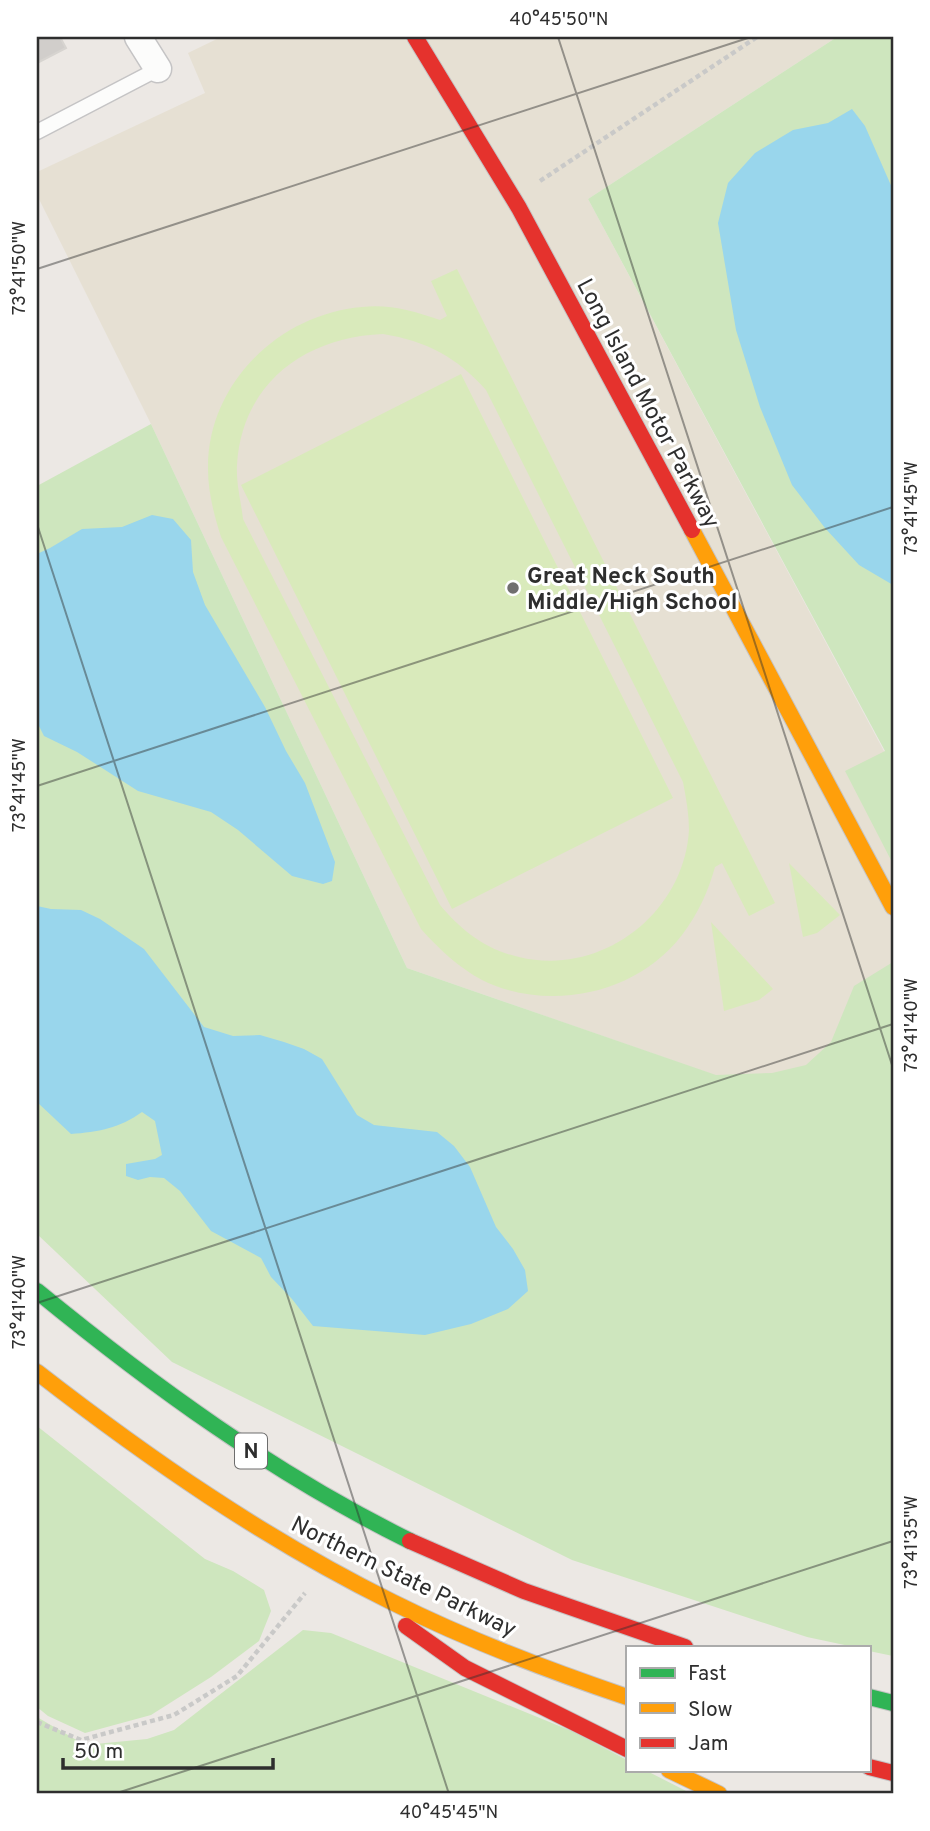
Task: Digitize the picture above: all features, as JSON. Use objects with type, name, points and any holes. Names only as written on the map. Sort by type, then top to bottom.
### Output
[{"type":"main road","name":"Long Island Motor Parkway","points":[[415,37],[513,198],[893,907]]},
{"type":"main road","name":"Northern State Parkway","points":[[37,1292],[165,1392],[250,1450],[337,1502],[429,1550],[524,1592],[682,1646]]},
{"type":"main road","name":"Northern State Parkway","points":[[37,1372],[163,1468],[325,1568],[429,1619],[515,1656],[626,1697]]},
{"type":"main road","points":[[325,1568],[465,1668],[626,1748]]},
{"type":"main road","points":[[870,1767],[893,1773]]},
{"type":"main road","points":[[673,1772],[719,1794]]},
{"type":"street","points":[[138,37],[158,69]]},
{"type":"lane","points":[[37,132],[158,69]]},
{"type":"path","points":[[513,198],[757,37]]},
{"type":"path","points":[[37,1722],[81,1740],[174,1715],[237,1676],[325,1568]]},
{"type":"shaded area","name":"Great Neck South Middle/High School","points":[[221,37],[837,37],[588,199],[893,768],[893,1137],[407,968],[151,424],[37,195],[37,172],[205,93],[188,53]]},
{"type":"green space","points":[[837,37],[893,37],[893,864],[845,771],[885,751],[588,199]]},
{"type":"green space","points":[[457,269],[775,903],[749,916],[722,863],[715,867],[706,894],[693,919],[663,955],[641,972],[617,984],[590,992],[563,996],[508,990],[482,980],[465,969],[421,929],[221,537],[212,503],[208,469],[211,438],[220,409],[234,382],[254,359],[277,339],[303,323],[332,312],[382,306],[440,320],[447,316],[431,281]],"holes":[[[383,334],[440,352],[464,368],[486,390],[683,782],[689,830],[684,860],[672,888],[655,912],[633,932],[608,948],[579,957],[550,961],[507,954],[475,938],[440,905],[243,519],[237,465],[242,436],[251,410],[265,388],[283,370],[304,355],[328,344]]]},
{"type":"green space","points":[[461,374],[673,798],[452,909],[241,485]]},
{"type":"green space","points":[[151,424],[407,968],[716,1075],[772,1073],[806,1065],[831,1042],[854,986],[893,962],[893,1656],[870,1651],[870,1646],[849,1646],[807,1637],[572,1560],[172,1362],[37,1234],[37,486]]},
{"type":"green space","points":[[789,863],[840,915],[817,933],[803,937]]},
{"type":"green space","points":[[711,922],[773,989],[759,1000],[724,1011]]},
{"type":"green space","points":[[37,1426],[205,1559],[233,1571],[264,1590],[271,1611],[259,1641],[211,1677],[151,1715],[85,1733],[48,1716],[37,1707]]},
{"type":"green space","points":[[303,1630],[331,1633],[574,1732],[626,1759],[626,1772],[649,1772],[692,1794],[37,1794],[37,1717],[85,1745],[147,1739],[174,1730]]},
{"type":"water","points":[[852,109],[865,126],[893,190],[893,585],[859,565],[825,528],[792,485],[760,407],[736,330],[718,223],[728,183],[755,153],[793,130],[828,123]]},
{"type":"water","points":[[152,515],[173,519],[191,540],[193,572],[205,605],[265,707],[305,783],[335,862],[332,881],[323,884],[292,876],[238,830],[211,812],[138,791],[77,752],[44,736],[37,722],[37,554],[82,529],[122,527]]},
{"type":"water","points":[[37,906],[81,910],[100,919],[144,949],[204,1027],[233,1036],[260,1035],[304,1049],[322,1059],[357,1115],[374,1125],[437,1132],[454,1146],[470,1167],[496,1227],[525,1270],[528,1291],[508,1309],[471,1324],[425,1335],[313,1326],[271,1277],[261,1258],[211,1231],[180,1191],[164,1178],[138,1180],[126,1176],[126,1164],[155,1159],[162,1155],[155,1121],[142,1112],[108,1128],[71,1134],[37,1102]]},
{"type":"building","points":[[37,37],[60,37],[66,48],[37,63]]},
{"type":"traffic: fast","points":[[37,1291],[125,1361],[216,1427],[311,1487],[410,1541]]},
{"type":"traffic: fast","points":[[870,1697],[893,1703]]},
{"type":"traffic: slow","points":[[692,530],[893,907]]},
{"type":"traffic: slow","points":[[37,1372],[122,1436],[209,1496],[345,1578],[479,1642],[626,1697]]},
{"type":"traffic: slow","points":[[673,1772],[719,1794]]},
{"type":"traffic: jam","points":[[415,37],[519,208],[692,530]]},
{"type":"traffic: jam","points":[[410,1541],[524,1591],[682,1646]]},
{"type":"traffic: jam","points":[[406,1626],[465,1668],[626,1748]]},
{"type":"traffic: jam","points":[[870,1767],[893,1773]]},
{"type":"place","name":"Great Neck South Middle/High School","points":[[513,588]]}]
